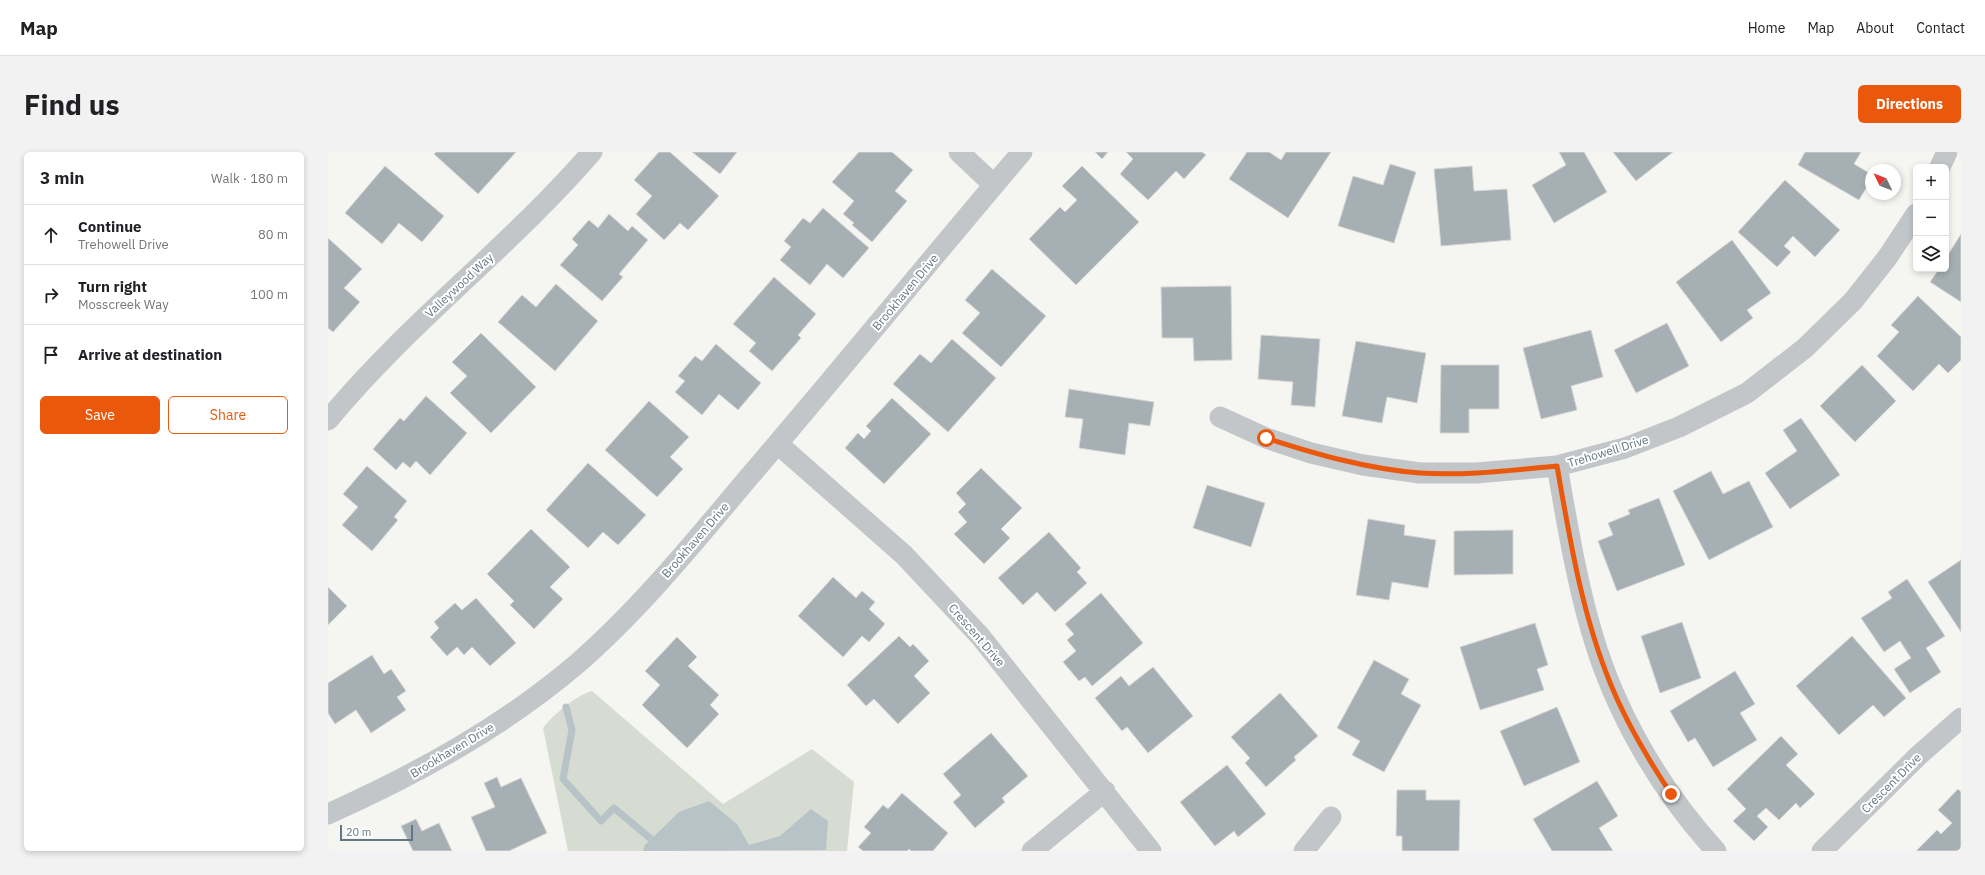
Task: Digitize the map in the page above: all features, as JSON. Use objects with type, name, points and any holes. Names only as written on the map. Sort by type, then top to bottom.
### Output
[{"type":"street","name":"Valleywood Way","points":[[328,420],[378,364],[512,235],[592,152]]},
{"type":"street","points":[[959,152],[994,185]]},
{"type":"street","name":"Brookhaven Drive","points":[[328,814],[439,760],[517,710],[577,664],[630,614],[778,444],[1022,152]]},
{"type":"street","points":[[1941,164],[1947,152]]},
{"type":"street","name":"Trehowell Drive","points":[[1220,417],[1266,438],[1311,452],[1363,465],[1420,473],[1469,473],[1557,466],[1625,448],[1679,427],[1747,392],[1805,348],[1853,301],[1887,258],[1913,219]]},
{"type":"street","name":"Crescent Drive","points":[[778,444],[904,555],[980,636],[1105,791],[1151,851]]},
{"type":"street","points":[[1557,466],[1577,574],[1592,634],[1611,685],[1638,742],[1671,794],[1716,851]]},
{"type":"street","name":"Crescent Drive","points":[[1822,851],[1918,756],[1961,718]]},
{"type":"street","points":[[1032,851],[1105,791]]},
{"type":"street","points":[[1304,851],[1331,817]]},
{"type":"shaded area","points":[[592,691],[723,804],[812,749],[854,782],[847,851],[568,851],[543,728],[565,706]]},
{"type":"shaded area","points":[[709,801],[737,824],[749,845],[780,836],[811,809],[828,821],[826,850],[643,851],[645,845],[679,812]]},
{"type":"building","points":[[436,152],[516,152],[478,194],[434,154]]},
{"type":"building","points":[[659,152],[670,152],[719,196],[688,230],[680,223],[664,240],[636,214],[652,196],[634,180]]},
{"type":"building","points":[[692,152],[737,152],[720,174]]},
{"type":"building","points":[[859,152],[892,152],[913,170],[895,191],[907,201],[872,242],[852,225],[854,223],[843,214],[854,201],[832,182]]},
{"type":"building","points":[[1095,152],[1108,152],[1102,159]]},
{"type":"building","points":[[1126,152],[1202,152],[1206,155],[1184,179],[1176,171],[1148,200],[1120,174],[1133,159]]},
{"type":"building","points":[[1247,152],[1269,152],[1281,160],[1286,152],[1331,152],[1288,218],[1229,179]]},
{"type":"building","points":[[1559,152],[1584,152],[1607,192],[1554,223],[1532,185],[1566,165]]},
{"type":"building","points":[[1613,152],[1673,152],[1636,181]]},
{"type":"building","points":[[1805,152],[1861,152],[1854,164],[1865,170],[1865,190],[1859,200],[1798,165]]},
{"type":"building","points":[[1390,164],[1416,172],[1394,243],[1338,226],[1353,176],[1383,185]]},
{"type":"building","points":[[385,166],[444,216],[422,242],[399,223],[382,244],[345,213]]},
{"type":"building","points":[[1082,166],[1139,222],[1076,285],[1029,239],[1060,207],[1065,212],[1077,200],[1062,186]]},
{"type":"building","points":[[1472,166],[1474,191],[1507,189],[1511,240],[1441,246],[1434,169]]},
{"type":"building","points":[[1785,180],[1840,230],[1815,257],[1793,236],[1784,246],[1791,252],[1777,267],[1738,232]]},
{"type":"building","points":[[823,208],[869,248],[843,278],[827,264],[810,285],[780,260],[791,247],[784,241],[803,218],[810,223]]},
{"type":"building","points":[[609,214],[628,231],[632,226],[648,240],[619,274],[623,277],[602,301],[560,265],[578,245],[572,239],[589,220],[598,228]]},
{"type":"building","points":[[1961,234],[1961,302],[1930,282],[1937,272],[1949,272],[1949,253]]},
{"type":"building","points":[[328,238],[362,269],[344,288],[360,302],[333,332],[328,328]]},
{"type":"building","points":[[1732,240],[1771,293],[1747,310],[1753,318],[1721,342],[1676,282]]},
{"type":"building","points":[[992,269],[1046,316],[1001,367],[962,333],[980,313],[965,300]]},
{"type":"building","points":[[774,277],[816,314],[798,335],[801,338],[772,371],[749,351],[756,343],[733,324]]},
{"type":"building","points":[[556,284],[598,321],[555,371],[498,322],[522,295],[536,307]]},
{"type":"building","points":[[1231,286],[1232,360],[1194,361],[1193,338],[1162,338],[1161,287]]},
{"type":"building","points":[[1918,296],[1961,337],[1961,360],[1948,373],[1939,364],[1913,391],[1877,356],[1899,332],[1891,325]]},
{"type":"building","points":[[1667,323],[1689,366],[1636,393],[1614,350]]},
{"type":"building","points":[[1591,330],[1603,377],[1571,386],[1577,410],[1541,419],[1523,348]]},
{"type":"building","points":[[481,333],[536,387],[491,433],[450,393],[467,376],[452,362]]},
{"type":"building","points":[[1261,335],[1320,339],[1315,407],[1291,405],[1293,382],[1258,379]]},
{"type":"building","points":[[952,339],[996,378],[948,432],[893,384],[920,354],[931,363]]},
{"type":"building","points":[[1356,341],[1426,353],[1417,403],[1387,397],[1382,423],[1342,416]]},
{"type":"building","points":[[716,344],[761,383],[738,410],[719,394],[702,415],[675,392],[685,381],[678,376],[695,356],[702,361]]},
{"type":"building","points":[[1441,365],[1499,365],[1499,409],[1469,409],[1469,433],[1440,433]]},
{"type":"building","points":[[1862,365],[1896,401],[1855,442],[1820,406]]},
{"type":"building","points":[[1069,389],[1154,402],[1150,426],[1129,423],[1125,455],[1079,448],[1083,419],[1065,417]]},
{"type":"building","points":[[426,396],[467,433],[430,475],[416,461],[410,468],[403,462],[396,470],[373,449],[400,418],[404,421]]},
{"type":"building","points":[[892,398],[931,434],[884,484],[845,448],[858,433],[864,439],[871,431],[866,426]]},
{"type":"building","points":[[649,401],[689,437],[670,457],[683,469],[657,497],[605,450]]},
{"type":"building","points":[[1801,418],[1840,475],[1790,509],[1765,473],[1797,451],[1783,430]]},
{"type":"building","points":[[588,463],[646,515],[618,545],[603,532],[588,548],[546,510]]},
{"type":"building","points":[[367,466],[407,501],[394,517],[398,520],[372,551],[342,525],[358,507],[343,494]]},
{"type":"building","points":[[981,468],[1022,508],[1001,529],[1010,538],[984,564],[954,534],[967,522],[958,512],[966,504],[956,493]]},
{"type":"building","points":[[1711,471],[1723,494],[1749,481],[1773,527],[1709,560],[1673,491]]},
{"type":"building","points":[[1207,485],[1265,503],[1251,547],[1193,528]]},
{"type":"building","points":[[1659,498],[1685,565],[1617,591],[1598,541],[1613,535],[1608,523],[1630,514],[1628,510]]},
{"type":"building","points":[[1368,519],[1405,525],[1404,535],[1436,540],[1428,588],[1392,582],[1389,600],[1356,595]]},
{"type":"building","points":[[531,529],[570,567],[550,587],[563,599],[534,629],[510,605],[514,601],[487,574]]},
{"type":"building","points":[[1513,530],[1513,574],[1454,575],[1454,531]]},
{"type":"building","points":[[1049,532],[1081,568],[1077,572],[1087,583],[1055,612],[1037,592],[1023,605],[998,578]]},
{"type":"building","points":[[1961,560],[1961,632],[1928,582]]},
{"type":"building","points":[[833,577],[856,598],[862,591],[875,602],[869,609],[885,624],[869,642],[862,636],[843,657],[798,616]]},
{"type":"building","points":[[1907,579],[1945,636],[1926,648],[1941,672],[1910,693],[1894,669],[1911,658],[1900,641],[1884,652],[1861,618],[1892,598],[1888,592]]},
{"type":"building","points":[[328,587],[347,606],[328,625]]},
{"type":"building","points":[[1101,593],[1143,643],[1092,686],[1085,677],[1079,681],[1063,662],[1076,651],[1067,640],[1074,634],[1065,624]]},
{"type":"building","points":[[476,598],[516,643],[490,666],[472,647],[464,655],[457,647],[447,656],[430,637],[439,628],[434,622],[455,603],[462,610]]},
{"type":"building","points":[[1682,622],[1701,678],[1660,693],[1641,636]]},
{"type":"building","points":[[1535,623],[1548,665],[1537,669],[1544,690],[1480,710],[1460,647]]},
{"type":"building","points":[[899,636],[910,647],[913,644],[929,661],[914,676],[930,693],[898,724],[874,699],[866,706],[847,685]]},
{"type":"building","points":[[1852,636],[1906,698],[1884,717],[1873,705],[1839,735],[1796,686]]},
{"type":"building","points":[[677,637],[697,657],[688,666],[719,695],[710,705],[719,714],[687,748],[642,705],[660,685],[645,671]]},
{"type":"building","points":[[372,655],[384,674],[391,669],[406,691],[397,697],[406,710],[371,733],[356,710],[335,724],[328,713],[328,683]]},
{"type":"building","points":[[1374,660],[1409,679],[1401,694],[1421,705],[1384,772],[1352,755],[1360,741],[1337,728]]},
{"type":"building","points":[[1153,667],[1193,716],[1148,753],[1127,727],[1122,731],[1095,698],[1121,676],[1129,686]]},
{"type":"building","points":[[1735,671],[1755,704],[1740,713],[1757,740],[1713,767],[1695,738],[1688,742],[1670,711]]},
{"type":"building","points":[[1280,693],[1318,736],[1294,757],[1296,760],[1266,787],[1245,763],[1250,758],[1231,737]]},
{"type":"building","points":[[1557,707],[1580,762],[1524,786],[1500,731]]},
{"type":"building","points":[[991,733],[1028,776],[1002,798],[1005,802],[975,828],[953,802],[961,795],[943,774]]},
{"type":"building","points":[[1781,736],[1798,754],[1786,765],[1815,794],[1800,808],[1796,803],[1779,820],[1766,808],[1757,816],[1768,827],[1754,841],[1733,821],[1746,809],[1727,789]]},
{"type":"building","points":[[1227,765],[1266,814],[1238,837],[1234,831],[1215,846],[1180,802]]},
{"type":"building","points":[[497,777],[501,787],[521,778],[547,833],[509,851],[486,851],[471,817],[495,807],[484,783]]},
{"type":"building","points":[[1597,781],[1618,816],[1599,828],[1613,851],[1552,851],[1533,819]]},
{"type":"building","points":[[1958,789],[1961,792],[1961,851],[1916,851],[1937,830],[1941,834],[1952,823],[1938,810]]},
{"type":"building","points":[[1397,790],[1426,790],[1426,800],[1460,800],[1459,851],[1402,851],[1402,836],[1396,836]]},
{"type":"building","points":[[902,793],[948,833],[933,851],[911,851],[909,849],[907,851],[863,851],[858,847],[871,833],[864,827],[883,805],[888,809]]},
{"type":"building","points":[[416,819],[422,831],[439,823],[452,851],[413,851],[401,826]]},
{"type":"waterway","points":[[566,707],[572,730],[563,779],[601,821],[614,808],[651,839]]},
{"type":"route","points":[[1266,438],[1311,452],[1363,465],[1420,473],[1476,473],[1557,466],[1577,574],[1592,634],[1611,685],[1638,742],[1671,794]]}]
